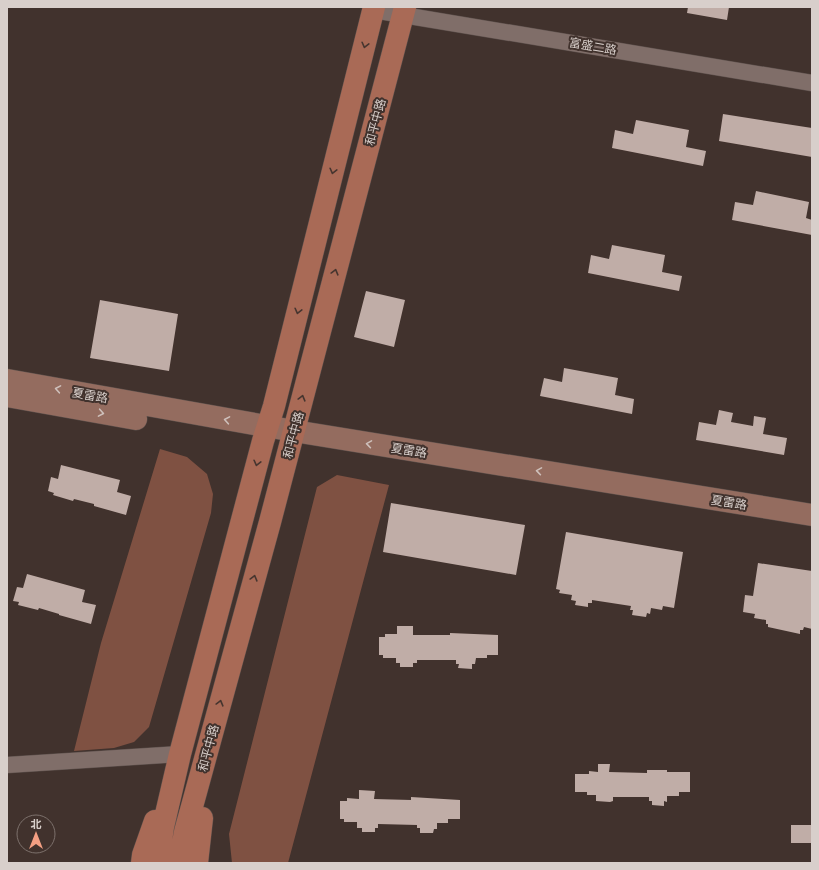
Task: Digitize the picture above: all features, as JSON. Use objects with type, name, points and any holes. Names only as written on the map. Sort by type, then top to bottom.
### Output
[{"type":"main road","points":[[146,861],[180,754],[265,434],[274,406],[374,9]]},
{"type":"main road","name":"和平中路","points":[[180,863],[185,832],[292,438],[404,11]]},
{"type":"main road","points":[[197,863],[214,728]]},
{"type":"street","name":"富盛二路","points":[[374,9],[404,11],[812,83]]},
{"type":"street","name":"夏雷路","points":[[7,380],[265,434]]},
{"type":"street","name":"夏雷路","points":[[7,396],[812,515]]},
{"type":"street","name":"夏雷路","points":[[292,438],[812,528]]},
{"type":"street","points":[[7,765],[180,754]]},
{"type":"shaded area","points":[[160,449],[187,457],[207,474],[213,494],[211,513],[149,727],[134,742],[114,748],[74,751],[101,643]]},
{"type":"shaded area","points":[[337,475],[389,485],[288,863],[232,863],[229,834],[317,487]]},
{"type":"building","points":[[688,7],[729,7],[727,20],[687,13]]},
{"type":"building","points":[[723,114],[812,128],[812,157],[719,141]]},
{"type":"building","points":[[636,120],[689,130],[686,147],[706,151],[703,166],[612,148],[615,130],[633,134]]},
{"type":"building","points":[[756,191],[809,202],[806,218],[812,220],[812,235],[732,220],[735,202],[753,205]]},
{"type":"building","points":[[612,245],[665,255],[662,272],[682,276],[679,291],[588,273],[591,255],[609,259]]},
{"type":"building","points":[[366,291],[405,300],[394,347],[354,337]]},
{"type":"building","points":[[100,300],[178,314],[169,371],[90,358]]},
{"type":"building","points":[[564,368],[618,378],[615,395],[634,399],[632,414],[540,396],[544,378],[562,382]]},
{"type":"building","points":[[719,410],[733,413],[731,422],[753,426],[754,416],[766,418],[763,434],[787,438],[784,455],[696,440],[699,422],[716,425]]},
{"type":"building","points":[[61,465],[120,480],[117,492],[131,496],[126,515],[94,506],[94,504],[74,499],[73,501],[53,495],[54,493],[48,491],[51,477],[58,479]]},
{"type":"building","points":[[391,503],[525,525],[516,575],[383,552]]},
{"type":"building","points":[[566,532],[683,552],[674,608],[663,606],[662,610],[651,608],[650,614],[647,613],[646,617],[632,615],[633,610],[630,610],[631,606],[592,600],[592,603],[588,603],[588,607],[575,605],[576,601],[571,600],[572,595],[559,593],[560,590],[556,589]]},
{"type":"building","points":[[758,563],[812,571],[812,629],[804,627],[803,630],[800,630],[800,634],[768,627],[766,620],[754,618],[755,614],[743,612],[745,595],[753,596]]},
{"type":"building","points":[[27,574],[85,590],[82,602],[96,605],[91,624],[39,608],[38,610],[18,605],[19,602],[13,601],[17,587],[23,588]]},
{"type":"building","points":[[397,626],[413,626],[413,635],[450,635],[450,633],[498,635],[498,655],[487,655],[487,658],[476,658],[475,664],[472,664],[472,669],[458,668],[459,664],[456,664],[456,660],[417,660],[417,663],[413,663],[413,667],[400,667],[400,663],[396,663],[396,658],[383,658],[383,655],[379,655],[379,637],[385,637],[385,634],[397,634]]},
{"type":"building","points":[[598,764],[610,764],[609,772],[647,773],[647,770],[667,770],[667,772],[690,772],[690,792],[679,792],[679,796],[667,796],[667,802],[664,801],[664,806],[652,805],[652,801],[649,801],[649,797],[613,797],[613,801],[610,802],[596,801],[596,795],[587,795],[587,792],[575,792],[575,774],[589,774],[589,771],[598,772]]},
{"type":"building","points":[[359,790],[375,791],[374,799],[411,800],[411,797],[460,800],[460,819],[448,819],[448,823],[437,823],[437,829],[434,829],[433,833],[420,833],[420,828],[417,828],[417,825],[378,824],[378,828],[375,828],[375,832],[362,832],[362,828],[357,828],[357,822],[344,822],[344,819],[340,819],[340,801],[347,801],[347,798],[359,799]]},
{"type":"building","points":[[791,825],[812,825],[812,843],[791,843]]}]
